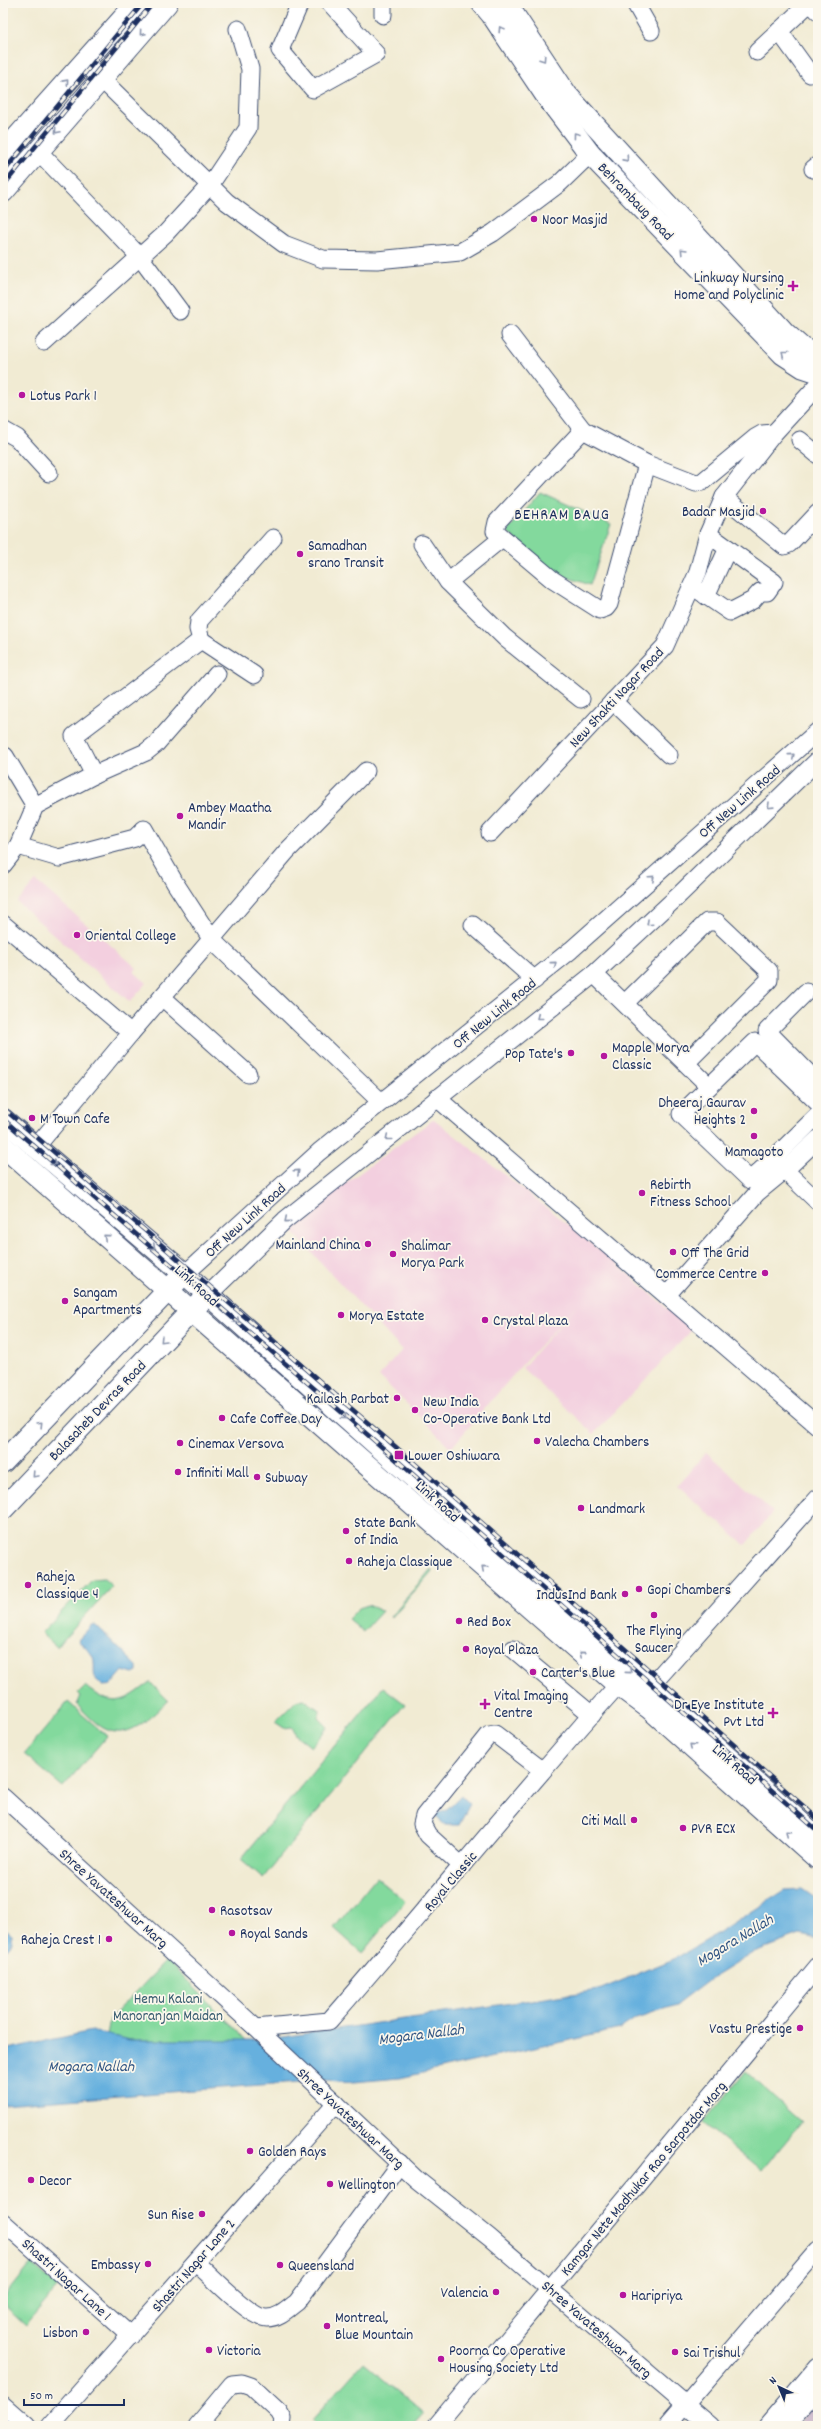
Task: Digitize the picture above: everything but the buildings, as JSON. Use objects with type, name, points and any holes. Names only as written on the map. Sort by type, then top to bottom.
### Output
[{"type":"main road","points":[[3,153],[137,3]]},
{"type":"main road","points":[[3,192],[167,3]]},
{"type":"main road","name":"Behrambaug Road","points":[[482,3],[492,14],[547,97],[590,154],[783,354],[803,367],[818,372]]},
{"type":"main road","name":"Behrambaug Road","points":[[506,3],[567,95],[785,333],[803,349],[818,354]]},
{"type":"main road","name":"Link Road","points":[[3,1119],[185,1274],[643,1694],[818,1859]]},
{"type":"main road","name":"Link Road","points":[[3,1146],[190,1312],[618,1686],[643,1694],[818,1838]]},
{"type":"main road","name":"Off New Link Road","points":[[167,1290],[185,1274]]},
{"type":"main road","points":[[3,1462],[167,1290]]},
{"type":"main road","name":"Balasaheb Devras Road","points":[[3,1509],[190,1312],[208,1295]]},
{"type":"street","points":[[300,3],[280,50],[313,89],[376,54],[330,3]]},
{"type":"street","points":[[635,3],[651,32]]},
{"type":"street","points":[[757,52],[805,7],[813,5],[818,11]]},
{"type":"street","points":[[44,343],[165,234],[210,185],[248,128],[250,69],[238,29]]},
{"type":"street","points":[[779,31],[815,70]]},
{"type":"street","points":[[84,62],[100,80],[227,202],[284,244],[323,259],[377,260],[460,252],[493,233],[560,183],[590,154]]},
{"type":"street","points":[[39,152],[140,257],[180,311]]},
{"type":"street","points":[[510,335],[583,430],[647,464],[696,483],[702,482],[755,438],[762,434],[774,433]]},
{"type":"street","name":"New Shakti Nagar Road","points":[[490,833],[665,646],[692,586],[704,553],[708,534],[724,497],[774,433],[818,385]]},
{"type":"street","points":[[3,430],[17,438],[48,473]]},
{"type":"street","points":[[583,430],[497,522],[495,531],[553,580],[600,610],[606,608],[609,604],[647,464]]},
{"type":"street","points":[[800,440],[818,455]]},
{"type":"street","points":[[724,497],[784,546],[789,544],[818,513]]},
{"type":"street","points":[[692,586],[730,612],[753,600],[760,592],[767,592],[774,582],[708,534]]},
{"type":"street","points":[[254,675],[201,640],[198,629],[199,621],[273,538]]},
{"type":"street","points":[[448,582],[502,538]]},
{"type":"street","points":[[422,544],[448,582],[505,638],[581,699]]},
{"type":"street","points":[[706,596],[728,548]]},
{"type":"street","points":[[94,775],[74,736],[201,640]]},
{"type":"street","points":[[3,866],[18,846],[35,806],[94,775],[146,752],[156,744],[217,674]]},
{"type":"street","points":[[613,701],[668,755]]},
{"type":"street","name":"Off New Link Road","points":[[185,1274],[319,1152],[535,980],[818,731]]},
{"type":"street","points":[[5,756],[35,806]]},
{"type":"street","name":"Off New Link Road","points":[[208,1295],[286,1220],[594,974],[677,897],[818,760]]},
{"type":"street","points":[[36,1147],[131,1033],[287,851],[366,771]]},
{"type":"street","points":[[18,846],[59,858],[135,838],[144,829],[175,883],[212,940],[381,1102]]},
{"type":"street","points":[[624,1003],[707,922],[717,922],[769,971],[769,980],[686,1063]]},
{"type":"street","points":[[3,924],[131,1033]]},
{"type":"street","points":[[473,925],[535,980]]},
{"type":"street","points":[[594,974],[709,1086]]},
{"type":"street","points":[[806,992],[681,1114],[750,1180],[779,1165],[818,1139]]},
{"type":"street","points":[[162,997],[248,1074]]},
{"type":"street","points":[[761,1036],[818,1084]]},
{"type":"street","points":[[761,1036],[818,1104]]},
{"type":"street","points":[[437,1098],[818,1426]]},
{"type":"street","points":[[667,1295],[757,1193],[818,1115]]},
{"type":"street","points":[[779,1165],[818,1202]]},
{"type":"street","points":[[643,1694],[818,1498]]},
{"type":"street","points":[[513,1649],[592,1715]]},
{"type":"street","name":"Royal Classic","points":[[259,2031],[329,2021],[542,1770],[618,1686]]},
{"type":"street","points":[[462,1866],[428,1835],[422,1824],[424,1816],[489,1735],[495,1734],[542,1770]]},
{"type":"street","name":"Shree Yavateshwar Marg","points":[[3,1797],[259,2031],[400,2163],[710,2426]]},
{"type":"street","name":"Kamgar Nete Madhukar Rao Sarpotdar Marg","points":[[436,2426],[551,2290],[818,1966]]},
{"type":"street","name":"Shastri Nagar Lane 2","points":[[50,2426],[196,2263],[336,2103]]},
{"type":"street","points":[[196,2263],[252,2312],[266,2318],[281,2314],[297,2302],[400,2163]]},
{"type":"street","name":"Shastri Nagar Lane 1","points":[[3,2222],[131,2336]]},
{"type":"street","points":[[667,2426],[818,2250]]},
{"type":"street","points":[[767,2426],[818,2366]]},
{"type":"street","points":[[197,2426],[232,2384],[242,2383],[251,2386],[278,2412],[282,2419],[282,2426]]},
{"type":"street","points":[[788,2426],[818,2392]]},
{"type":"street","points":[[3,2405],[27,2426]]},
{"type":"shaded area","name":"Oriental College","points":[[36,881],[137,968],[134,972],[147,983],[130,1002],[17,902]]},
{"type":"shaded area","points":[[434,1119],[616,1263],[692,1330],[594,1434],[522,1368],[580,1302],[521,1366],[451,1448],[379,1376],[402,1350],[287,1226]]},
{"type":"shaded area","points":[[706,1452],[773,1512],[745,1545],[677,1486]]},
{"type":"shaded area","points":[[818,2398],[818,2426],[795,2426]]},
{"type":"green space","points":[[540,492],[611,524],[590,585],[566,577],[535,561],[507,531]]},
{"type":"green space","points":[[431,1569],[432,1571],[391,1618],[390,1617]]},
{"type":"green space","points":[[104,1579],[112,1586],[57,1647],[41,1633],[92,1580]]},
{"type":"green space","points":[[368,1605],[382,1611],[363,1632],[348,1619],[359,1608]]},
{"type":"green space","points":[[150,1682],[168,1700],[140,1725],[123,1732],[114,1732],[101,1727],[77,1705],[81,1696],[78,1693],[85,1686],[103,1698],[118,1700],[126,1699]]},
{"type":"green space","points":[[383,1687],[405,1704],[263,1878],[241,1859]]},
{"type":"green space","points":[[304,1699],[319,1710],[319,1718],[328,1727],[311,1747],[296,1735],[292,1727],[284,1728],[275,1722],[296,1701]]},
{"type":"green space","points":[[68,1702],[107,1736],[63,1787],[24,1754]]},
{"type":"green space","points":[[376,1877],[405,1901],[362,1953],[334,1928]]},
{"type":"green space","name":"Hemu Kalani Manoranjan Maidan","points":[[167,1960],[247,2041],[130,2040],[107,2035],[110,2019]]},
{"type":"green space","points":[[745,2071],[802,2122],[761,2171],[703,2123]]},
{"type":"green space","points":[[31,2264],[58,2287],[26,2325],[3,2304],[3,2299]]},
{"type":"green space","points":[[363,2362],[423,2413],[411,2426],[318,2426],[311,2420]]},
{"type":"water","points":[[92,1625],[95,1625],[137,1666],[137,1672],[133,1674],[123,1671],[111,1685],[107,1686],[97,1681],[94,1674],[93,1657],[78,1640]]},
{"type":"water","points":[[461,1795],[470,1804],[459,1825],[445,1825],[436,1817],[437,1812],[446,1810]]},
{"type":"water","name":"Mogara Nallah","points":[[802,1889],[818,1900],[818,1939],[800,1935],[754,1952],[709,1980],[676,2005],[636,2018],[620,2029],[400,2078],[354,2082],[325,2080],[3,2105],[3,2050],[92,2031],[130,2040],[263,2040],[599,1990],[676,1958],[714,1936],[785,1890]]},
{"type":"water","points":[[3,1928],[12,1935],[12,1942],[5,1950],[3,1949]]},
{"type":"railway","points":[[3,172],[143,3]]},
{"type":"railway","points":[[3,186],[153,3]]},
{"type":"railway","points":[[3,1108],[397,1448],[818,1819]]},
{"type":"railway","points":[[3,1119],[391,1455],[818,1831]]},
{"type":"place","name":"Noor Masjid","points":[[534,219]]},
{"type":"place","name":"Linkway Nursing Home and Polyclinic","points":[[793,286]]},
{"type":"place","name":"Lotus Park 1","points":[[22,395]]},
{"type":"place","name":"Badar Masjid","points":[[763,511]]},
{"type":"place","name":"Samadhan srano Transit","points":[[300,554]]},
{"type":"place","name":"Ambey Maatha Mandir","points":[[180,816]]},
{"type":"place","name":"Oriental College","points":[[77,935]]},
{"type":"place","name":"Pop Tate's","points":[[571,1053]]},
{"type":"place","name":"Mapple Morya Classic","points":[[604,1056]]},
{"type":"place","name":"Dheeraj Gaurav Heights 2","points":[[754,1111]]},
{"type":"place","name":"M Town Cafe","points":[[32,1118]]},
{"type":"place","name":"Mamagoto","points":[[754,1136]]},
{"type":"place","name":"Rebirth Fitness School","points":[[642,1193]]},
{"type":"place","name":"Mainland China","points":[[368,1244]]},
{"type":"place","name":"Off The Grid","points":[[673,1252]]},
{"type":"place","name":"Shalimar Morya Park","points":[[393,1254]]},
{"type":"place","name":"Commerce Centre","points":[[765,1273]]},
{"type":"place","name":"Sangam Apartments","points":[[65,1301]]},
{"type":"place","name":"Morya Estate","points":[[341,1315]]},
{"type":"place","name":"Crystal Plaza","points":[[485,1320]]},
{"type":"place","name":"Kailash Parbat","points":[[397,1398]]},
{"type":"place","name":"New India Co-Operative Bank Ltd","points":[[415,1410]]},
{"type":"place","name":"Cafe Coffee Day","points":[[222,1418]]},
{"type":"place","name":"Valecha Chambers","points":[[537,1441]]},
{"type":"place","name":"Cinemax Versova","points":[[180,1443]]},
{"type":"place","name":"Lower Oshiwara","points":[[399,1455]]},
{"type":"place","name":"Infiniti Mall","points":[[178,1472]]},
{"type":"place","name":"Subway","points":[[257,1477]]},
{"type":"place","name":"Landmark","points":[[581,1508]]},
{"type":"place","name":"State Bank of India","points":[[346,1531]]},
{"type":"place","name":"Raheja Classique","points":[[349,1561]]},
{"type":"place","name":"Raheja Classique 4","points":[[28,1585]]},
{"type":"place","name":"Gopi Chambers","points":[[639,1589]]},
{"type":"place","name":"IndusInd Bank","points":[[625,1594]]},
{"type":"place","name":"The Flying Saucer","points":[[654,1615]]},
{"type":"place","name":"Red Box","points":[[459,1621]]},
{"type":"place","name":"Royal Plaza","points":[[466,1649]]},
{"type":"place","name":"Carter's Blue","points":[[533,1672]]},
{"type":"place","name":"Vital Imaging Centre","points":[[485,1704]]},
{"type":"place","name":"Dr Eye Institute Pvt Ltd","points":[[773,1713]]},
{"type":"place","name":"Citi Mall","points":[[634,1820]]},
{"type":"place","name":"PVR ECX","points":[[683,1828]]},
{"type":"place","name":"Rasotsav","points":[[212,1910]]},
{"type":"place","name":"Royal Sands","points":[[232,1933]]},
{"type":"place","name":"Raheja Crest 1","points":[[109,1939]]},
{"type":"place","name":"Vastu Prestige","points":[[800,2028]]},
{"type":"place","name":"Golden Rays","points":[[250,2151]]},
{"type":"place","name":"Decor","points":[[31,2180]]},
{"type":"place","name":"Wellington","points":[[330,2184]]},
{"type":"place","name":"Sun Rise","points":[[202,2214]]},
{"type":"place","name":"Embassy","points":[[148,2264]]},
{"type":"place","name":"Queensland","points":[[280,2265]]},
{"type":"place","name":"Valencia","points":[[496,2292]]},
{"type":"place","name":"Haripriya","points":[[623,2295]]},
{"type":"place","name":"Montreal, Blue Mountain","points":[[327,2326]]},
{"type":"place","name":"Lisbon","points":[[86,2332]]},
{"type":"place","name":"Victoria","points":[[209,2350]]},
{"type":"place","name":"Sai Trishul","points":[[675,2352]]},
{"type":"place","name":"Poorna Co Operative Housing Society Ltd","points":[[441,2359]]},
{"type":"district","name":"BEHRAM BAUG","points":[[562,513]]}]
